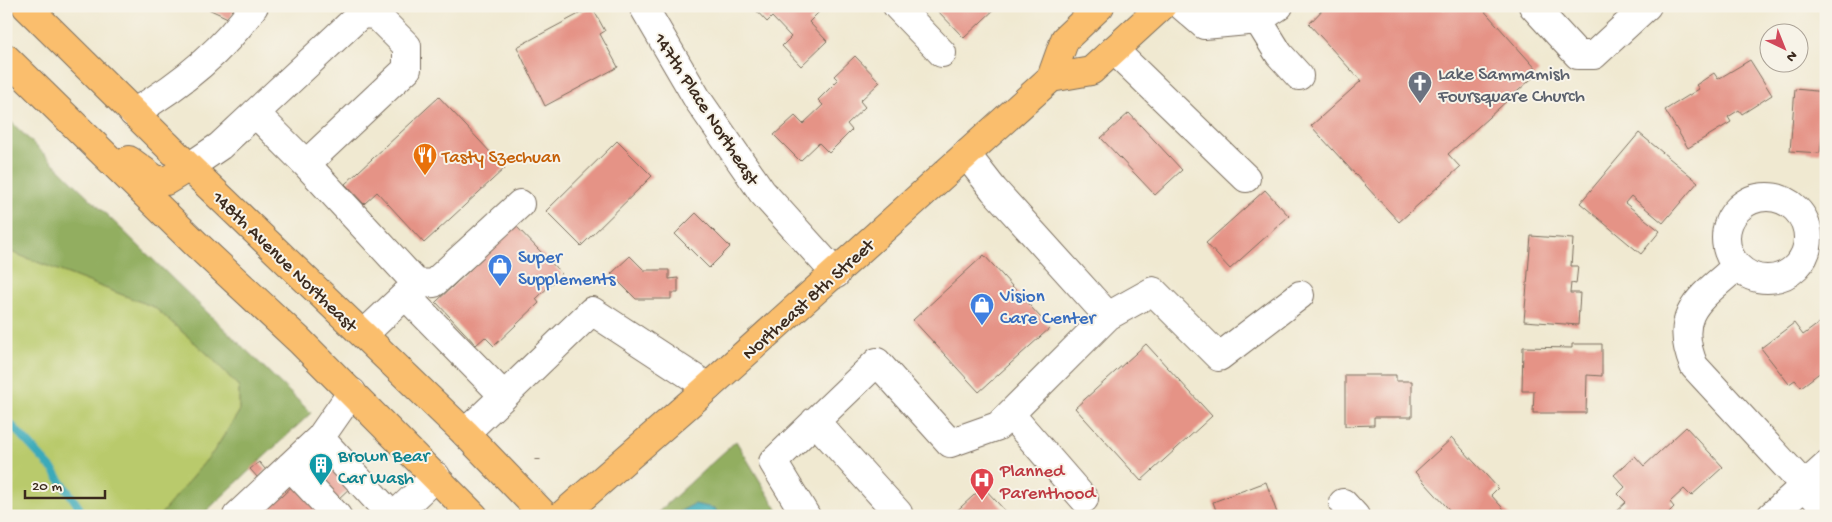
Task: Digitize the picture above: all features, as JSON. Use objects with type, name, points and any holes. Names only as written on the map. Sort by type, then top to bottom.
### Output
[{"type":"main road","name":"148th Avenue Northeast","points":[[26,6],[133,113],[465,433],[545,516]]},
{"type":"main road","name":"Northeast 8th Street","points":[[561,516],[836,274],[1051,78],[1064,39],[1100,6]]},
{"type":"main road","points":[[1051,78],[1090,71],[1162,6]]},
{"type":"main road","points":[[6,58],[352,392],[474,516]]},
{"type":"main road","points":[[74,124],[155,179],[166,181],[189,167]]},
{"type":"street","points":[[133,113],[166,94],[238,30],[254,6]]},
{"type":"street","name":"147th Place Northeast","points":[[643,6],[698,100],[762,192],[836,274]]},
{"type":"street","points":[[897,6],[942,53]]},
{"type":"street","points":[[1182,6],[1204,25],[1268,13],[1279,54],[1299,76]]},
{"type":"street","points":[[1533,6],[1578,55],[1594,55],[1647,6]]},
{"type":"street","points":[[189,167],[220,146],[361,14],[376,14],[407,46],[407,68],[306,164]]},
{"type":"street","points":[[1114,50],[1246,178]]},
{"type":"street","points":[[255,113],[306,164],[411,290],[504,396]]},
{"type":"street","points":[[966,154],[994,190],[1108,316]]},
{"type":"street","points":[[364,334],[411,290],[434,283],[520,204]]},
{"type":"street","points":[[1736,266],[1699,299],[1685,324],[1686,347],[1694,366],[1826,509]]},
{"type":"street","points":[[806,516],[773,462],[877,362],[950,443],[998,426],[1108,316],[1153,290],[1219,357],[1300,296]]},
{"type":"street","points":[[465,433],[592,311],[708,387]]},
{"type":"street","points":[[237,516],[320,438],[352,392]]},
{"type":"street","points":[[1010,414],[1084,499]]},
{"type":"street","points":[[815,421],[898,513]]},
{"type":"street","points":[[320,438],[393,516],[436,476]]},
{"type":"street","points":[[290,466],[337,516]]},
{"type":"street","points":[[1771,516],[1826,466]]},
{"type":"green space","points":[[6,117],[311,413],[201,516],[161,516],[161,514],[214,451],[239,412],[239,387],[211,357],[154,307],[6,250]]},
{"type":"green space","points":[[6,250],[154,307],[211,357],[239,387],[239,412],[214,451],[161,516],[6,516]]},
{"type":"green space","points":[[736,441],[781,516],[654,516]]},
{"type":"water","points":[[694,504],[714,508],[721,516],[680,516],[679,512]]},
{"type":"building","points":[[202,6],[236,6],[230,19]]},
{"type":"building","points":[[752,6],[814,6],[819,12],[809,22],[827,41],[801,66],[782,46],[791,37],[772,17],[767,22]]},
{"type":"building","points":[[933,6],[998,6],[964,38]]},
{"type":"building","name":"Lake Sammamish Foursquare Church","points":[[1326,6],[1441,6],[1444,10],[1448,6],[1480,6],[1539,72],[1448,154],[1460,167],[1399,222],[1311,126],[1361,81],[1309,24]]},
{"type":"building","points":[[592,7],[605,31],[600,34],[618,67],[545,106],[517,47]]},
{"type":"building","points":[[855,56],[880,82],[860,101],[865,107],[847,124],[852,130],[829,153],[819,143],[800,161],[774,135],[795,116],[803,124],[823,105],[818,100],[838,80],[834,76]]},
{"type":"building","points":[[1750,60],[1772,95],[1742,114],[1739,110],[1728,117],[1731,122],[1688,148],[1665,110],[1699,89],[1696,85],[1714,73],[1718,79]]},
{"type":"building","points":[[1795,89],[1826,92],[1826,136],[1822,136],[1820,153],[1790,151]]},
{"type":"building","name":"Tasty Szechuan","points":[[439,97],[505,168],[424,243],[377,192],[364,204],[345,184]]},
{"type":"building","points":[[1129,113],[1182,170],[1155,195],[1101,138]]},
{"type":"building","points":[[1639,133],[1698,182],[1663,223],[1631,196],[1625,203],[1660,231],[1641,254],[1580,203]]},
{"type":"building","points":[[617,141],[652,176],[581,246],[546,211]]},
{"type":"building","points":[[1265,190],[1289,216],[1230,269],[1206,243]]},
{"type":"building","points":[[696,213],[730,247],[709,268],[675,234]]},
{"type":"building","name":"Super Supplements","points":[[516,226],[562,274],[536,299],[539,303],[494,346],[485,337],[476,345],[436,302]]},
{"type":"building","points":[[1531,236],[1573,239],[1571,266],[1578,266],[1576,284],[1571,283],[1570,293],[1580,293],[1578,325],[1524,321]]},
{"type":"building","points":[[984,255],[1050,328],[979,392],[913,320]]},
{"type":"building","points":[[630,256],[644,270],[669,270],[669,279],[678,278],[678,293],[671,293],[671,299],[636,299],[611,274]]},
{"type":"building","points":[[1826,318],[1826,368],[1801,387],[1795,380],[1789,384],[1761,348],[1794,323],[1803,335]]},
{"type":"building","points":[[1146,344],[1212,416],[1141,481],[1075,408]]},
{"type":"building","points":[[1572,344],[1602,344],[1602,376],[1587,375],[1586,413],[1533,413],[1534,391],[1522,391],[1523,347],[1572,348]]},
{"type":"building","points":[[1345,375],[1396,375],[1396,381],[1412,381],[1412,417],[1374,417],[1374,425],[1345,426]]},
{"type":"building","points":[[1686,427],[1723,467],[1691,496],[1684,489],[1670,502],[1674,507],[1665,516],[1617,516],[1614,513],[1626,502],[1618,494],[1625,487],[1614,475],[1635,456],[1644,466]]},
{"type":"building","points":[[1452,438],[1498,488],[1491,495],[1510,516],[1455,516],[1415,472]]},
{"type":"building","name":"Brown Bear Car Wash","points":[[325,455],[353,485],[320,516],[246,516],[273,488],[281,497]]},
{"type":"building","points":[[259,462],[266,470],[258,478],[250,469]]},
{"type":"building","points":[[1266,482],[1277,513],[1269,516],[1218,516],[1213,502]]},
{"type":"building","name":"Planned Parenthood","points":[[983,487],[1010,516],[951,516]]},
{"type":"waterway","points":[[6,419],[54,471],[85,516]]},
{"type":"place","name":"Lake Sammamish Foursquare Church","points":[[1420,104]]},
{"type":"place","name":"Tasty Szechuan","points":[[425,176]]},
{"type":"place","name":"Super Supplements","points":[[500,287]]},
{"type":"place","name":"Vision Care Center","points":[[982,326]]},
{"type":"place","name":"Brown Bear Car Wash","points":[[321,486]]},
{"type":"place","name":"Planned Parenthood","points":[[982,501]]}]
